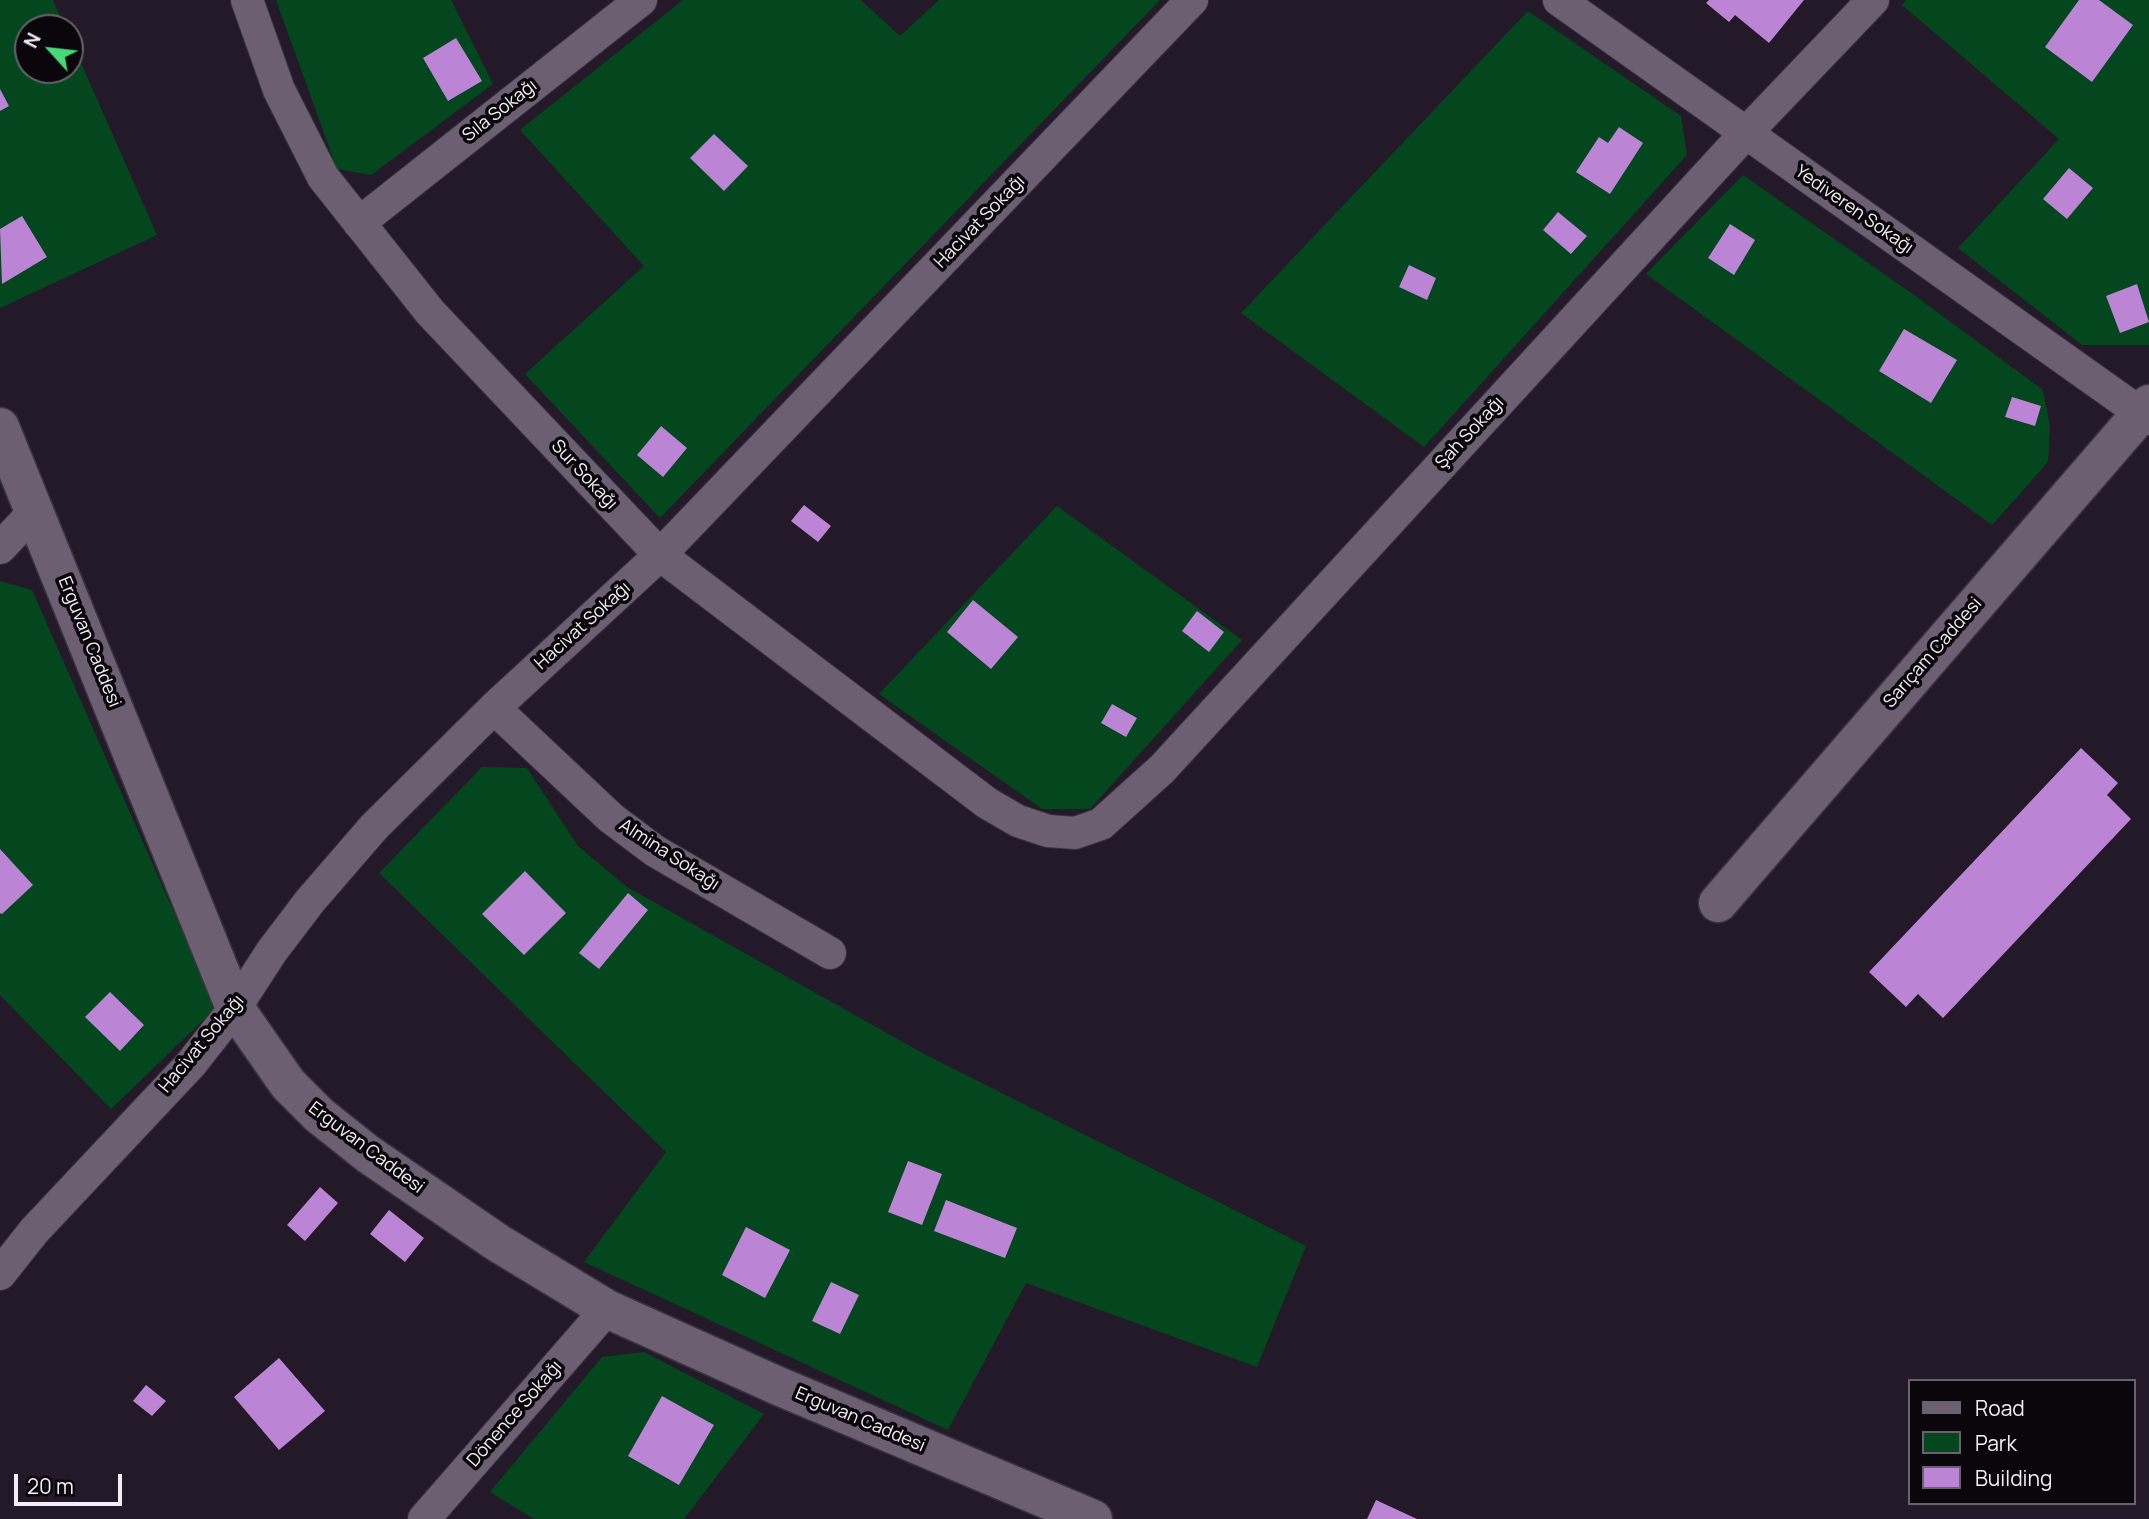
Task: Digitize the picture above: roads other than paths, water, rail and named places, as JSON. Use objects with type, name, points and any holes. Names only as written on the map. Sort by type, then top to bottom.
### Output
[{"type":"street","name":"Sur Sokağı","points":[[247,0],[279,90],[323,177],[430,312],[660,555],[987,803],[1018,821],[1048,831]]},
{"type":"street","name":"Sıla Sokağı","points":[[359,223],[641,0]]},
{"type":"street","name":"Hacivat Sokağı","points":[[0,1274],[79,1181],[191,1064],[235,1008],[272,951],[310,901],[374,827],[494,708],[660,555],[1192,0]]},
{"type":"street","name":"Yediveren Sokağı","points":[[1559,0],[1745,134],[2147,412]]},
{"type":"street","name":"Şah Sokağı","points":[[1048,831],[1075,833],[1101,824],[1162,769],[1745,134],[1873,0]]},
{"type":"street","name":"Sarıçam Caddesi","points":[[1718,903],[2147,412]]},
{"type":"street","name":"Erguvan Caddesi","points":[[0,427],[36,510],[235,1008],[288,1084],[319,1115],[368,1154],[498,1243],[607,1308],[1056,1511],[1093,1519]]},
{"type":"street","points":[[0,548],[36,510]]},
{"type":"street","name":"Almina Sokağı","points":[[494,708],[611,818],[655,851],[830,953]]},
{"type":"street","name":"Dönence Sokağı","points":[[424,1519],[607,1308]]}]
